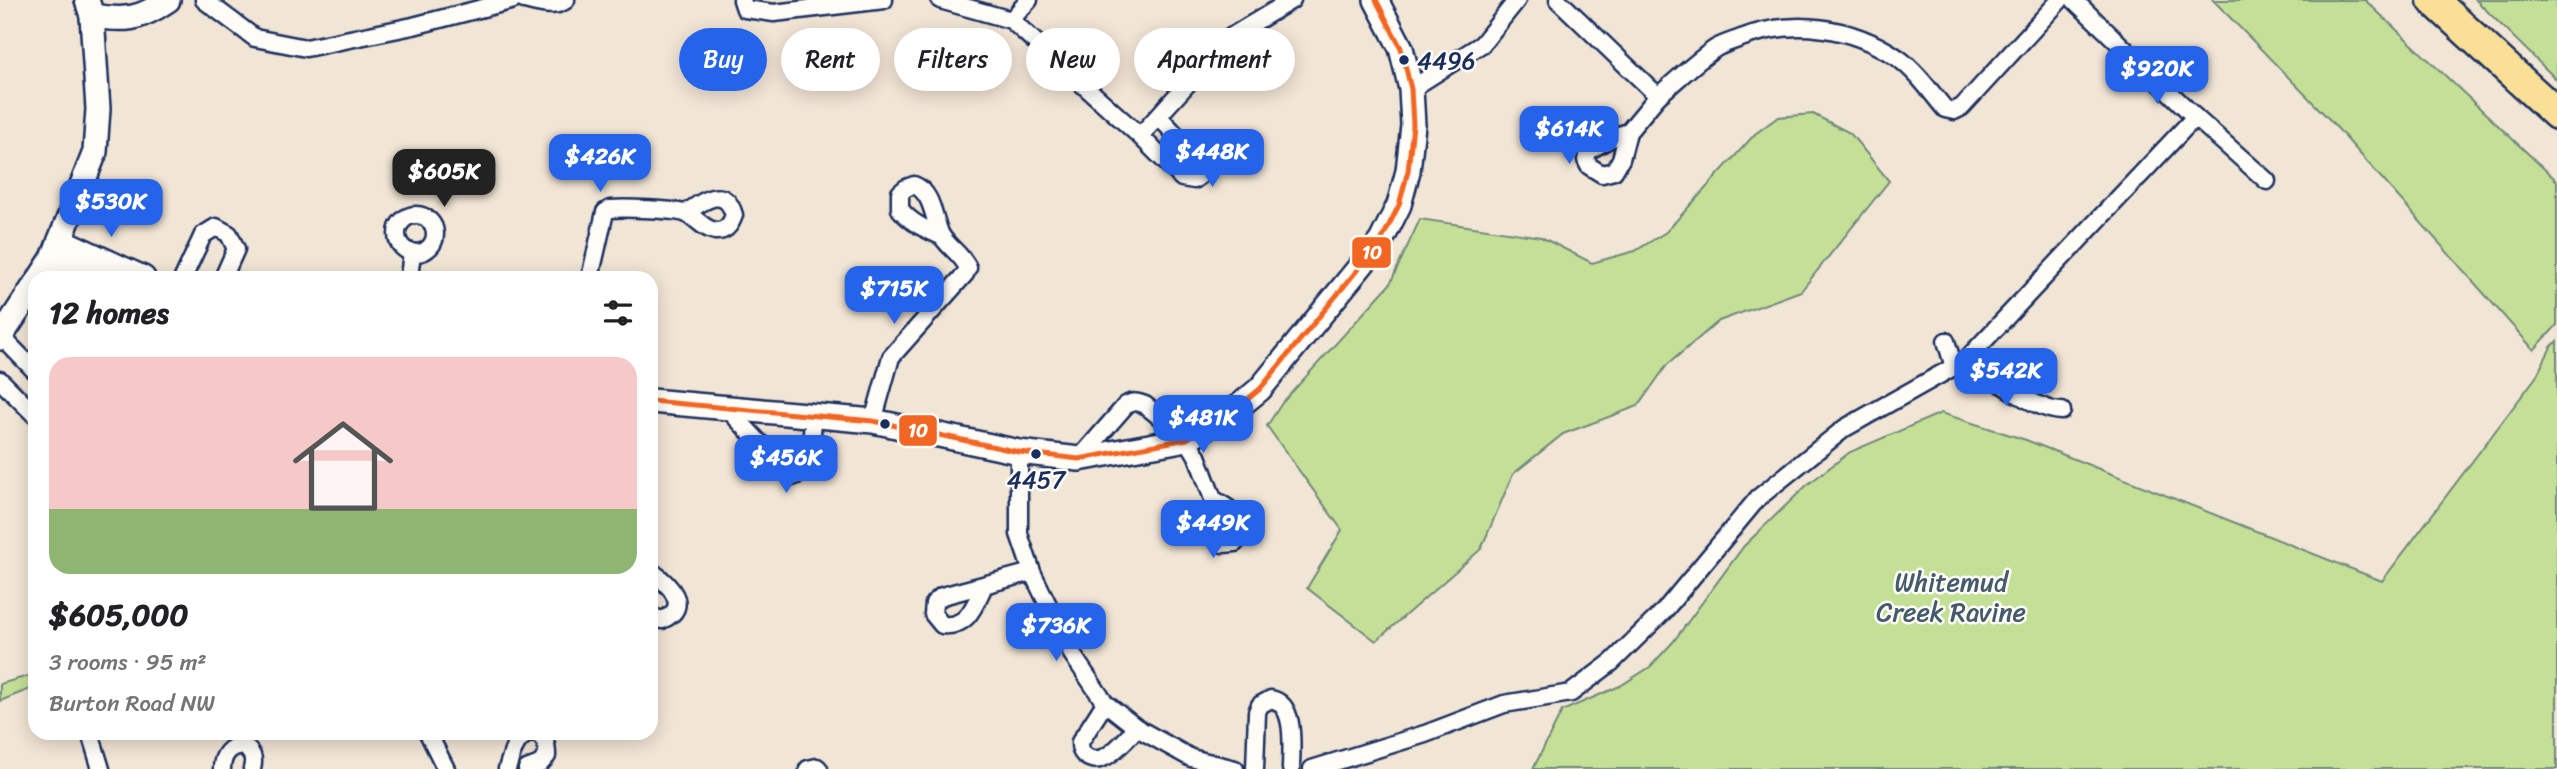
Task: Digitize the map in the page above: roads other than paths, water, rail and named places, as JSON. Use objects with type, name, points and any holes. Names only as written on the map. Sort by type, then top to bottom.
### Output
[{"type":"highway","points":[[2433,0],[2557,114]]},
{"type":"highway","points":[[2460,0],[2557,93]]},
{"type":"street","points":[[92,5],[116,0]]},
{"type":"street","points":[[92,5],[122,20],[152,12],[168,0]]},
{"type":"street","points":[[204,0],[255,38],[306,48],[413,26],[514,0]]},
{"type":"street","points":[[524,0],[550,5],[566,0]]},
{"type":"street","points":[[742,0],[745,9],[774,13],[884,0]]},
{"type":"street","points":[[940,0],[1011,20],[1140,136],[1182,178],[1194,180],[1202,174],[1204,165],[1159,117]]},
{"type":"street","points":[[1011,20],[1029,0]]},
{"type":"street","points":[[1140,136],[1230,37],[1292,0]]},
{"type":"street","points":[[658,401],[873,421],[1018,452],[1079,459],[1187,439],[1238,407],[1260,388],[1381,241],[1399,205],[1408,171],[1413,125],[1411,89],[1401,48],[1376,0]]},
{"type":"street","points":[[1411,89],[1482,44],[1517,0]]},
{"type":"street","points":[[1558,0],[1658,96]]},
{"type":"street","points":[[1628,132],[1658,96],[1717,47],[1758,32],[1798,26],[1838,30],[1877,46],[1898,58],[1917,75],[1945,109],[1954,111],[1962,107],[2060,0]]},
{"type":"street","points":[[2074,0],[2267,181]]},
{"type":"street","points":[[44,271],[56,249],[95,152],[98,109],[92,5]]},
{"type":"street","points":[[1312,769],[1425,734],[1504,704],[1571,693],[1612,662],[1664,611],[1758,498],[1845,428],[1960,363],[2196,117]]},
{"type":"street","points":[[592,271],[605,212],[610,209],[686,213]]},
{"type":"street","points":[[186,271],[203,235],[216,227],[229,234],[236,249],[226,271]]},
{"type":"street","points":[[873,421],[891,357],[968,268],[942,236]]},
{"type":"street","points":[[56,249],[88,271]]},
{"type":"street","points":[[56,249],[122,271]]},
{"type":"street","points":[[410,271],[412,252]]},
{"type":"street","points":[[28,296],[1,337],[28,364]]},
{"type":"street","points":[[1946,341],[1960,363],[2050,409],[2062,411]]},
{"type":"street","points":[[0,380],[28,408]]},
{"type":"street","points":[[1079,459],[1126,405],[1132,402],[1145,405],[1187,439],[1213,499]]},
{"type":"street","points":[[725,406],[792,477],[808,471],[814,414]]},
{"type":"street","points":[[1018,452],[1020,534],[1032,572],[1072,654],[1105,703],[1137,728],[1191,758],[1235,769]]},
{"type":"street","points":[[984,586],[1032,572]]},
{"type":"street","points":[[658,577],[671,587],[677,603],[670,616],[662,620],[658,619]]},
{"type":"street","points":[[1255,769],[1257,712],[1260,705],[1271,699],[1278,700],[1285,707],[1289,718],[1292,769]]},
{"type":"street","points":[[1105,703],[1080,742],[1084,756],[1095,760],[1104,758],[1137,728]]},
{"type":"street","points":[[92,740],[101,769]]},
{"type":"street","points":[[432,740],[446,769]]},
{"type":"street","points":[[507,769],[518,740]]},
{"type":"street","points":[[527,769],[540,764],[547,756],[547,744],[544,740]]},
{"type":"street","points":[[222,769],[227,752],[235,746],[243,745],[252,753],[252,769]]},
{"type":"street","points":[[808,769],[820,769]]},
{"type":"place","name":"4496","points":[[1404,60]]},
{"type":"place","name":"4457","points":[[1036,454]]},
{"type":"park label","name":"Whitemud Creek Ravine","points":[[1951,597]]}]
